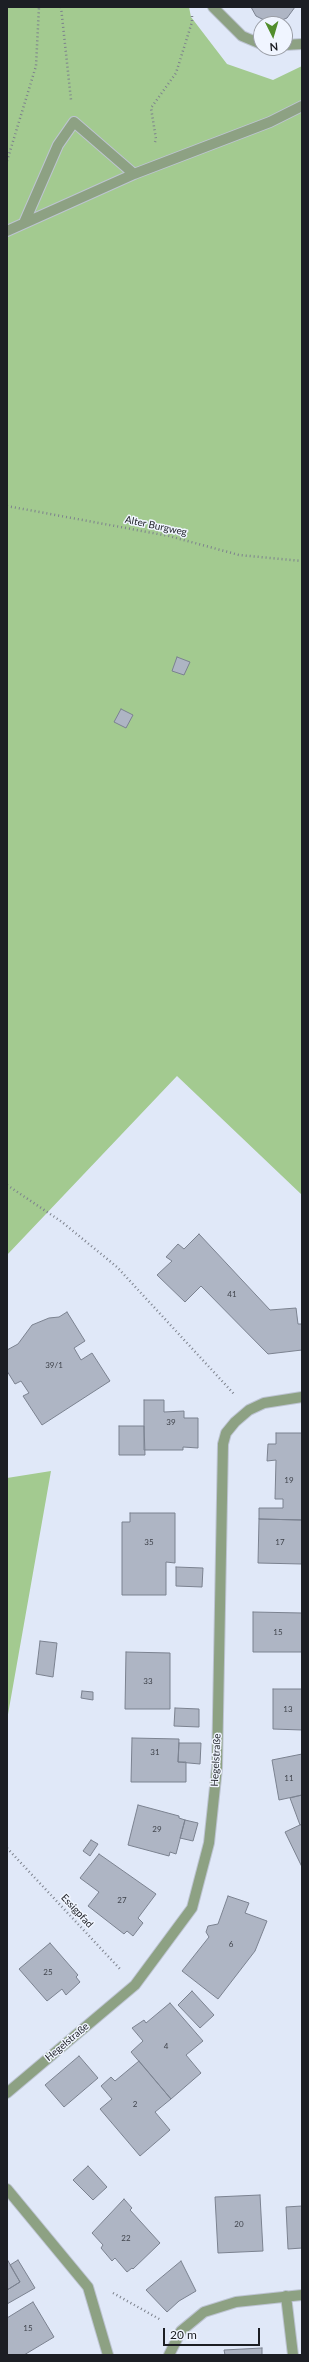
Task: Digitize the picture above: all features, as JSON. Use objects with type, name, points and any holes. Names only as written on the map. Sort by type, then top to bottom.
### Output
[{"type":"street","points":[[213,7],[242,36],[253,41]]},
{"type":"street","points":[[7,232],[134,174],[270,122],[302,106]]},
{"type":"street","points":[[24,223],[58,145],[74,122],[134,174]]},
{"type":"street","name":"Hegelstraße","points":[[7,2093],[135,1985],[192,1908],[209,1843],[217,1768],[223,1444],[226,1433],[235,1422],[249,1410],[264,1403],[302,1397]]},
{"type":"street","points":[[7,2189],[88,2287],[108,2355]]},
{"type":"street","points":[[169,2355],[181,2331],[204,2312],[236,2302],[302,2295]]},
{"type":"street","points":[[286,2296],[293,2355]]},
{"type":"path","points":[[7,161],[36,66],[39,7]]},
{"type":"path","points":[[61,7],[74,122]]},
{"type":"path","points":[[152,145],[156,140],[151,108],[176,73],[192,22],[192,15]]},
{"type":"path","name":"Alter Burgweg","points":[[7,506],[169,536],[239,555],[302,561]]},
{"type":"path","points":[[7,1185],[62,1222],[117,1267],[249,1410]]},
{"type":"path","name":"Essigpfad","points":[[7,1848],[135,1985]]},
{"type":"path","points":[[88,2287],[108,2289],[181,2331]]},
{"type":"green space","points":[[7,7],[189,7],[191,17],[227,64],[273,80],[302,66],[302,1195],[177,1076],[7,1255]]},
{"type":"green space","points":[[51,1471],[7,1720],[7,1478]]},
{"type":"building","points":[[251,7],[295,7],[288,16],[256,16]]},
{"type":"building","points":[[177,657],[190,662],[184,675],[172,671]]},
{"type":"building","points":[[121,709],[133,715],[126,728],[114,722]]},
{"type":"building","points":[[199,1234],[270,1310],[296,1308],[298,1324],[302,1324],[302,1350],[268,1354],[201,1286],[185,1302],[157,1275],[172,1261],[166,1257],[178,1244],[184,1249]]},
{"type":"building","points":[[67,1312],[85,1341],[74,1348],[81,1360],[92,1353],[110,1381],[42,1425],[23,1396],[29,1393],[21,1381],[15,1384],[7,1371],[7,1350],[18,1344],[32,1325],[49,1318],[59,1317]]},
{"type":"building","points":[[144,1400],[164,1400],[164,1412],[184,1411],[184,1418],[198,1418],[198,1448],[183,1447],[183,1450],[144,1450]]},
{"type":"building","points":[[119,1426],[144,1426],[145,1455],[119,1455]]},
{"type":"building","points":[[276,1433],[302,1433],[302,1520],[259,1519],[259,1508],[283,1508],[283,1499],[275,1499],[276,1460],[267,1461],[268,1444],[276,1444]]},
{"type":"building","points":[[130,1513],[175,1513],[175,1563],[166,1562],[166,1595],[122,1595],[122,1522],[130,1522]]},
{"type":"building","points":[[259,1519],[302,1520],[302,1564],[258,1563]]},
{"type":"building","points":[[176,1567],[203,1568],[202,1587],[176,1586]]},
{"type":"building","points":[[253,1612],[302,1613],[302,1652],[253,1652]]},
{"type":"building","points":[[40,1641],[57,1643],[53,1677],[36,1674]]},
{"type":"building","points":[[126,1652],[170,1653],[170,1709],[125,1709]]},
{"type":"building","points":[[273,1689],[302,1689],[302,1730],[273,1729]]},
{"type":"building","points":[[82,1691],[93,1692],[93,1700],[81,1698]]},
{"type":"building","points":[[175,1708],[199,1709],[199,1727],[174,1726]]},
{"type":"building","points":[[132,1738],[179,1739],[178,1762],[186,1762],[186,1782],[131,1782]]},
{"type":"building","points":[[179,1743],[201,1743],[200,1764],[178,1762]]},
{"type":"building","points":[[302,1754],[302,1795],[279,1800],[272,1760]]},
{"type":"building","points":[[302,1795],[302,1824],[300,1825],[290,1798]]},
{"type":"building","points":[[138,1805],[179,1816],[179,1818],[185,1820],[176,1854],[170,1852],[169,1856],[128,1845]]},
{"type":"building","points":[[185,1820],[198,1823],[193,1841],[180,1838]]},
{"type":"building","points":[[302,1824],[302,1867],[285,1832]]},
{"type":"building","points":[[91,1840],[98,1844],[90,1856],[83,1851]]},
{"type":"building","points":[[99,1854],[156,1894],[138,1918],[143,1923],[133,1936],[127,1931],[124,1934],[88,1906],[99,1892],[80,1878]]},
{"type":"building","points":[[228,1896],[249,1903],[245,1913],[267,1921],[255,1951],[218,1999],[182,1971],[209,1937],[206,1932],[208,1926],[218,1924]]},
{"type":"building","points":[[50,1943],[78,1975],[76,1977],[80,1982],[66,1995],[62,1989],[47,2001],[19,1969]]},
{"type":"building","points":[[192,1991],[214,2015],[200,2028],[178,2005]]},
{"type":"building","points":[[170,2003],[203,2041],[186,2055],[201,2073],[171,2099],[131,2052],[143,2041],[132,2028],[144,2020],[146,2023]]},
{"type":"building","points":[[79,2056],[98,2078],[64,2107],[45,2085]]},
{"type":"building","points":[[139,2061],[171,2099],[155,2112],[170,2130],[140,2156],[100,2109],[112,2099],[101,2086],[111,2077],[115,2081]]},
{"type":"building","points":[[88,2166],[107,2187],[93,2200],[73,2180]]},
{"type":"building","points":[[260,2195],[263,2251],[218,2253],[215,2197]]},
{"type":"building","points":[[124,2199],[132,2208],[130,2210],[160,2243],[133,2269],[132,2268],[127,2272],[115,2258],[112,2261],[101,2248],[103,2245],[92,2233]]},
{"type":"building","points":[[302,2206],[302,2248],[288,2249],[286,2207]]},
{"type":"building","points":[[7,2259],[20,2282],[7,2290]]},
{"type":"building","points":[[18,2260],[35,2288],[7,2304],[7,2290],[20,2282],[10,2265]]},
{"type":"building","points":[[181,2261],[196,2291],[179,2301],[167,2312],[146,2290]]},
{"type":"building","points":[[33,2302],[54,2337],[24,2355],[7,2355],[7,2318]]},
{"type":"building","points":[[262,2348],[262,2355],[225,2355],[224,2350]]}]
